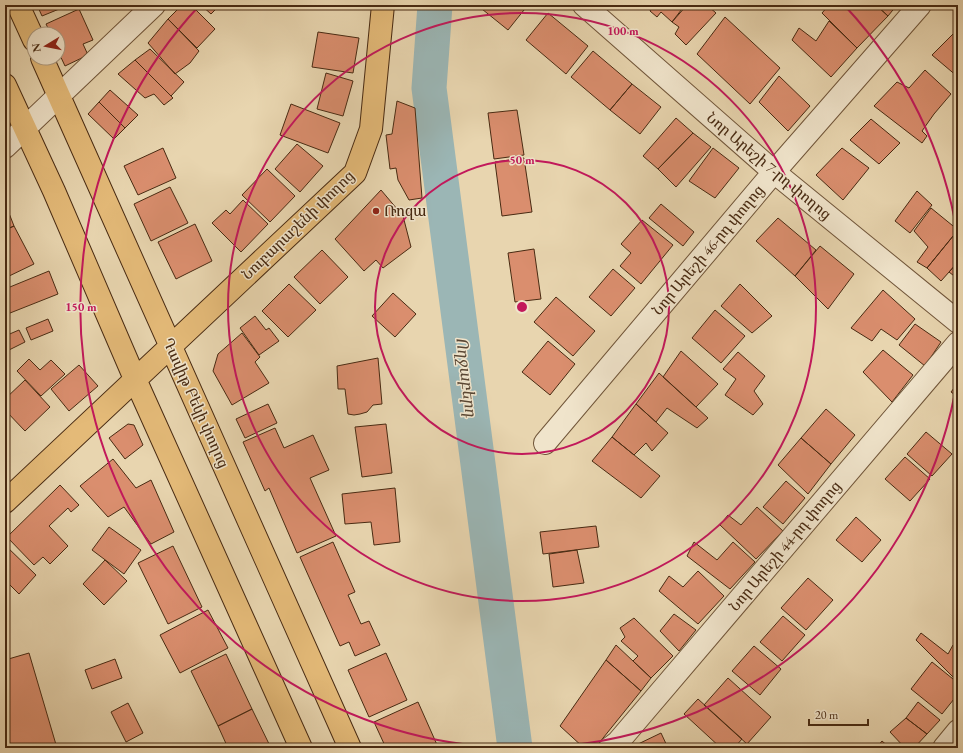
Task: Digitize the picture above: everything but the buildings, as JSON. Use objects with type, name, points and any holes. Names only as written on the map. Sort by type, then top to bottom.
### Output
[{"type":"main road","points":[[18,5],[28,26]]},
{"type":"main road","name":"Նուբարաշենի փողոց","points":[[5,502],[355,173],[371,129],[383,5]]},
{"type":"main road","name":"Դավիթ Բեկի փողոց","points":[[46,66],[350,748]]},
{"type":"main road","points":[[5,85],[54,191],[135,380],[301,748]]},
{"type":"street","points":[[5,147],[154,5]]},
{"type":"street","name":"Նոր Արեշի 7-րդ փողոց","points":[[584,5],[774,172],[958,322]]},
{"type":"street","name":"Նոր Արեշի 46-րդ փողոց","points":[[545,443],[774,172],[920,5]]},
{"type":"street","name":"Նոր Արեշի 44-րդ փողոց","points":[[610,748],[618,742],[958,343]]},
{"type":"street","points":[[944,748],[958,731]]},
{"type":"waterway","name":"Ողջաբերդ","points":[[435,5],[429,88],[515,748]]},
{"type":"place","name":"Ռոզա","points":[[376,211]]}]
